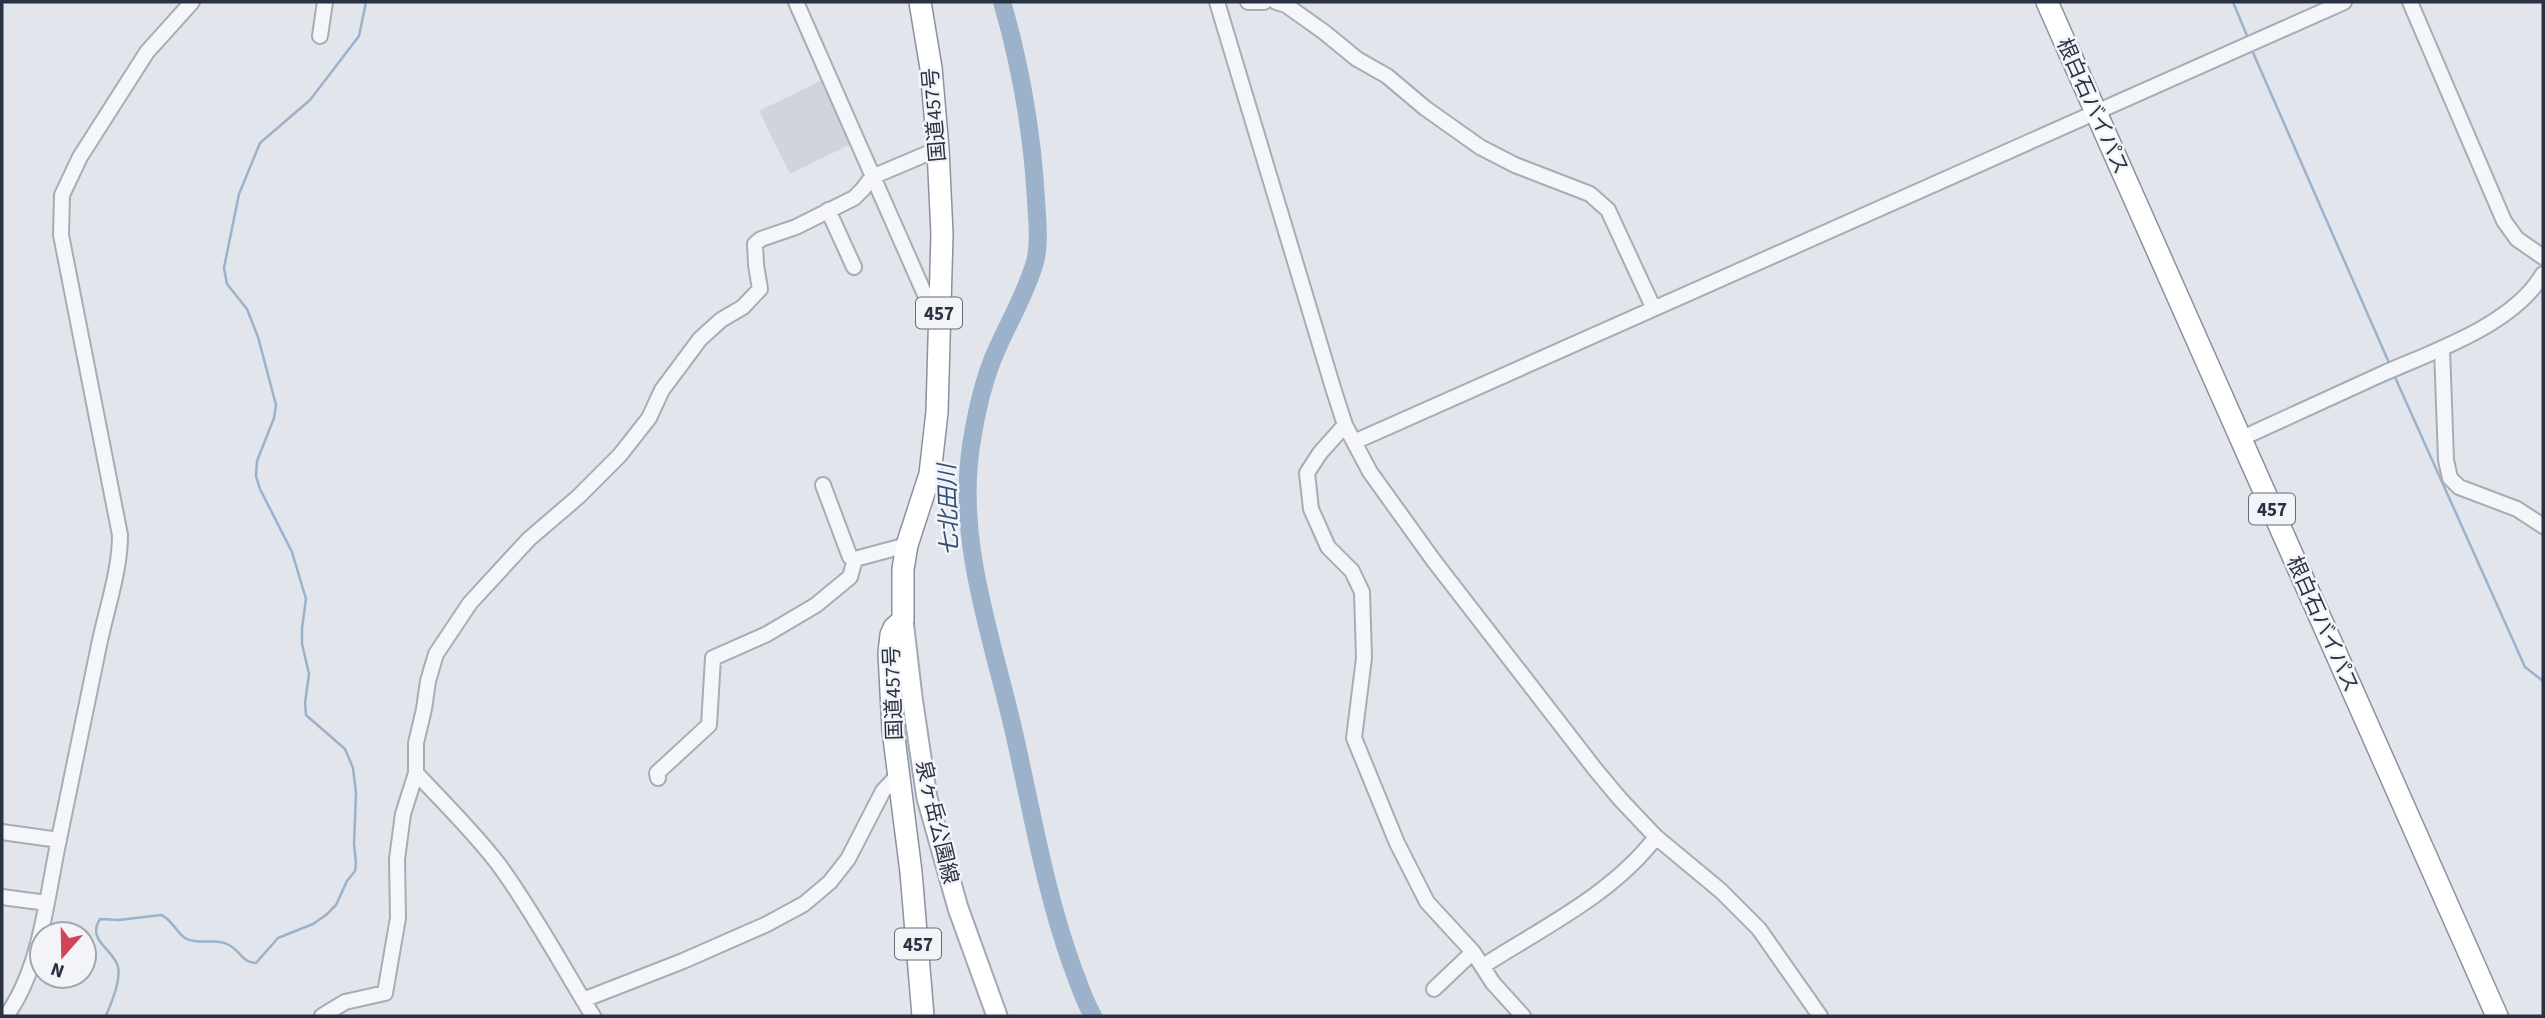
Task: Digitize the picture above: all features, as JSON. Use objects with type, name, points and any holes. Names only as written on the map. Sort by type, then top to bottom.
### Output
[{"type":"highway","name":"国道457号","points":[[920,2],[931,68],[939,149],[942,234],[937,412],[930,474],[903,569],[903,620],[891,635],[889,653],[892,730],[911,872],[923,1016]]},
{"type":"highway","name":"根白石バイパス","points":[[2046,2],[2497,1016]]},
{"type":"main road","name":"泉ヶ岳公園線","points":[[903,620],[927,798],[958,908],[997,1016]]},
{"type":"street","points":[[6,1016],[15,1004],[28,972],[47,903],[120,552],[120,535],[61,235],[62,195],[80,157],[147,52],[192,2]]},
{"type":"street","points":[[320,36],[325,2]]},
{"type":"street","points":[[796,2],[930,306],[939,312]]},
{"type":"street","points":[[1217,2],[1263,162],[1345,425],[1370,472],[1434,561],[1595,769],[1657,837],[1750,919],[1768,940],[1820,1016]]},
{"type":"street","points":[[1248,2],[1264,2]]},
{"type":"street","points":[[1276,2],[1286,5],[1324,32],[1357,60],[1387,76],[1425,108],[1480,147],[1499,158],[1599,200],[1608,210],[1653,307]]},
{"type":"street","points":[[1353,442],[2344,2]]},
{"type":"street","points":[[2410,2],[2504,221],[2517,239],[2543,257]]},
{"type":"street","points":[[322,1016],[345,1002],[385,993],[398,918],[397,859],[403,814],[416,773],[416,743],[430,673],[436,654],[470,603],[529,538],[578,497],[620,455],[649,418],[662,390],[700,339],[721,320],[743,307],[760,289],[755,244],[854,198],[872,177],[939,149]]},
{"type":"street","points":[[828,211],[854,267]]},
{"type":"street","points":[[2240,439],[2442,348],[2491,322],[2533,291],[2543,274]]},
{"type":"street","points":[[2442,348],[2446,460],[2450,478],[2459,487],[2517,509],[2543,526]]},
{"type":"street","points":[[1345,425],[1320,453],[1307,473],[1311,509],[1328,547],[1352,572],[1362,592],[1364,657],[1354,738],[1397,843],[1427,902],[1473,952],[1493,983],[1524,1016]]},
{"type":"street","points":[[823,485],[849,557],[855,559],[908,545]]},
{"type":"street","points":[[658,778],[657,772],[709,725],[713,658],[767,634],[816,606],[850,577],[855,559]]},
{"type":"street","points":[[416,773],[498,864],[527,905],[593,1016]]},
{"type":"street","points":[[583,1000],[683,961],[765,925],[804,904],[830,882],[848,859],[883,791],[899,774]]},
{"type":"street","points":[[2,832],[58,840]]},
{"type":"street","points":[[1483,966],[1616,881],[1640,859],[1657,837]]},
{"type":"street","points":[[2,897],[47,903]]},
{"type":"street","points":[[1434,989],[1473,952]]},
{"type":"shaded area","points":[[822,80],[853,143],[790,174],[759,111]]},
{"type":"waterway","points":[[106,1016],[119,973],[116,961],[98,939],[96,933],[100,919],[119,920],[161,915],[185,938],[224,943],[233,947],[244,959],[256,963],[278,938],[313,924],[326,915],[336,905],[347,881],[355,871],[356,793],[353,768],[345,749],[306,715],[309,674],[302,644],[306,599],[292,552],[256,476],[257,461],[274,418],[276,405],[258,337],[247,309],[227,284],[224,268],[239,194],[260,143],[310,100],[359,36],[366,2]]},
{"type":"waterway","name":"七北田川","points":[[1002,2],[1020,75],[1032,149],[1037,247],[1035,262],[1022,296],[992,361],[975,421],[968,483],[969,520],[980,593],[1046,879],[1071,963],[1093,1016]]},
{"type":"waterway","points":[[2233,2],[2248,38]]},
{"type":"waterway","points":[[2251,48],[2390,365]]},
{"type":"waterway","points":[[2394,375],[2525,667],[2543,681]]}]
